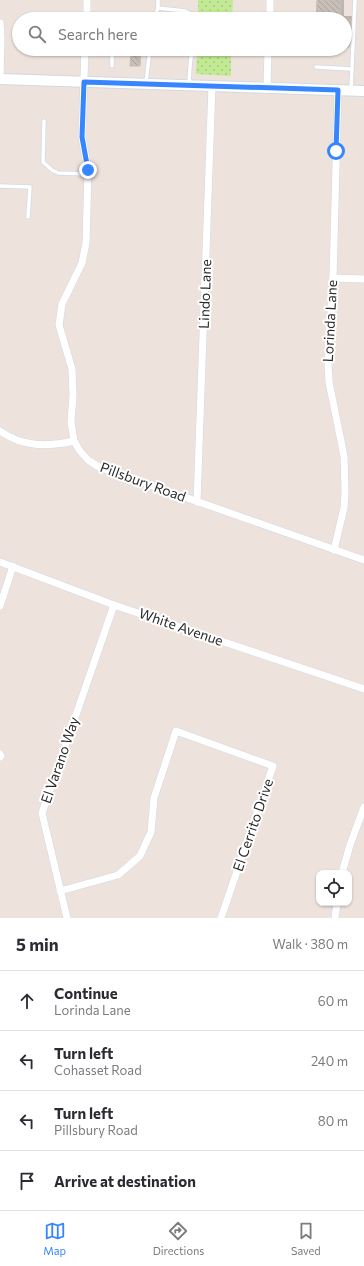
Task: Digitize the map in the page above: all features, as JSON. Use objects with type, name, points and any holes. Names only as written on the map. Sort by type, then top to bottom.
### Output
[{"type":"street","points":[[87,12],[88,0]]},
{"type":"street","points":[[270,0],[270,12]]},
{"type":"street","points":[[0,23],[0,80],[189,84],[364,91]]},
{"type":"street","name":"Pillsbury Road","points":[[85,56],[82,137],[88,174],[85,254],[62,304],[60,314],[61,333],[66,345],[72,370],[73,396],[71,422],[74,441],[88,460],[99,468],[364,560]]},
{"type":"street","points":[[267,87],[268,56]]},
{"type":"street","name":"Lindo Lane","points":[[197,502],[212,85]]},
{"type":"street","name":"Lorinda Lane","points":[[334,550],[344,508],[345,473],[342,439],[329,382],[328,365],[333,278],[338,90]]},
{"type":"street","points":[[333,278],[364,279]]},
{"type":"street","points":[[0,432],[20,442],[33,445],[58,444],[74,441]]},
{"type":"street","name":"White Avenue","points":[[0,562],[114,605],[364,689]]},
{"type":"street","points":[[0,606],[13,566]]},
{"type":"street","name":"El Varano Way","points":[[67,918],[42,813],[114,605]]},
{"type":"street","name":"El Cerrito Drive","points":[[60,892],[118,875],[140,856],[151,832],[154,798],[176,732],[273,766],[221,918]]},
{"type":"street","points":[[343,870],[364,807]]},
{"type":"street","points":[[335,918],[337,906]]},
{"type":"lane","points":[[157,12],[158,0]]},
{"type":"lane","points":[[351,90],[355,0]]},
{"type":"lane","points":[[158,8],[187,12]]},
{"type":"lane","points":[[112,56],[112,66]]},
{"type":"lane","points":[[146,84],[149,56]]},
{"type":"lane","points":[[189,84],[191,56]]},
{"type":"lane","points":[[316,67],[352,69]]},
{"type":"lane","points":[[44,121],[43,162],[58,173],[88,174]]},
{"type":"lane","points":[[0,186],[30,188],[28,217]]},
{"type":"green space","points":[[198,0],[233,0],[232,12],[198,12]]},
{"type":"green space","points":[[197,56],[231,56],[231,76],[196,74]]},
{"type":"building","points":[[317,0],[341,0],[340,12],[316,12]]},
{"type":"building","points":[[131,56],[141,56],[140,66],[130,66]]},
{"type":"route","points":[[88,170],[82,137],[84,82],[338,90],[336,151]]}]
